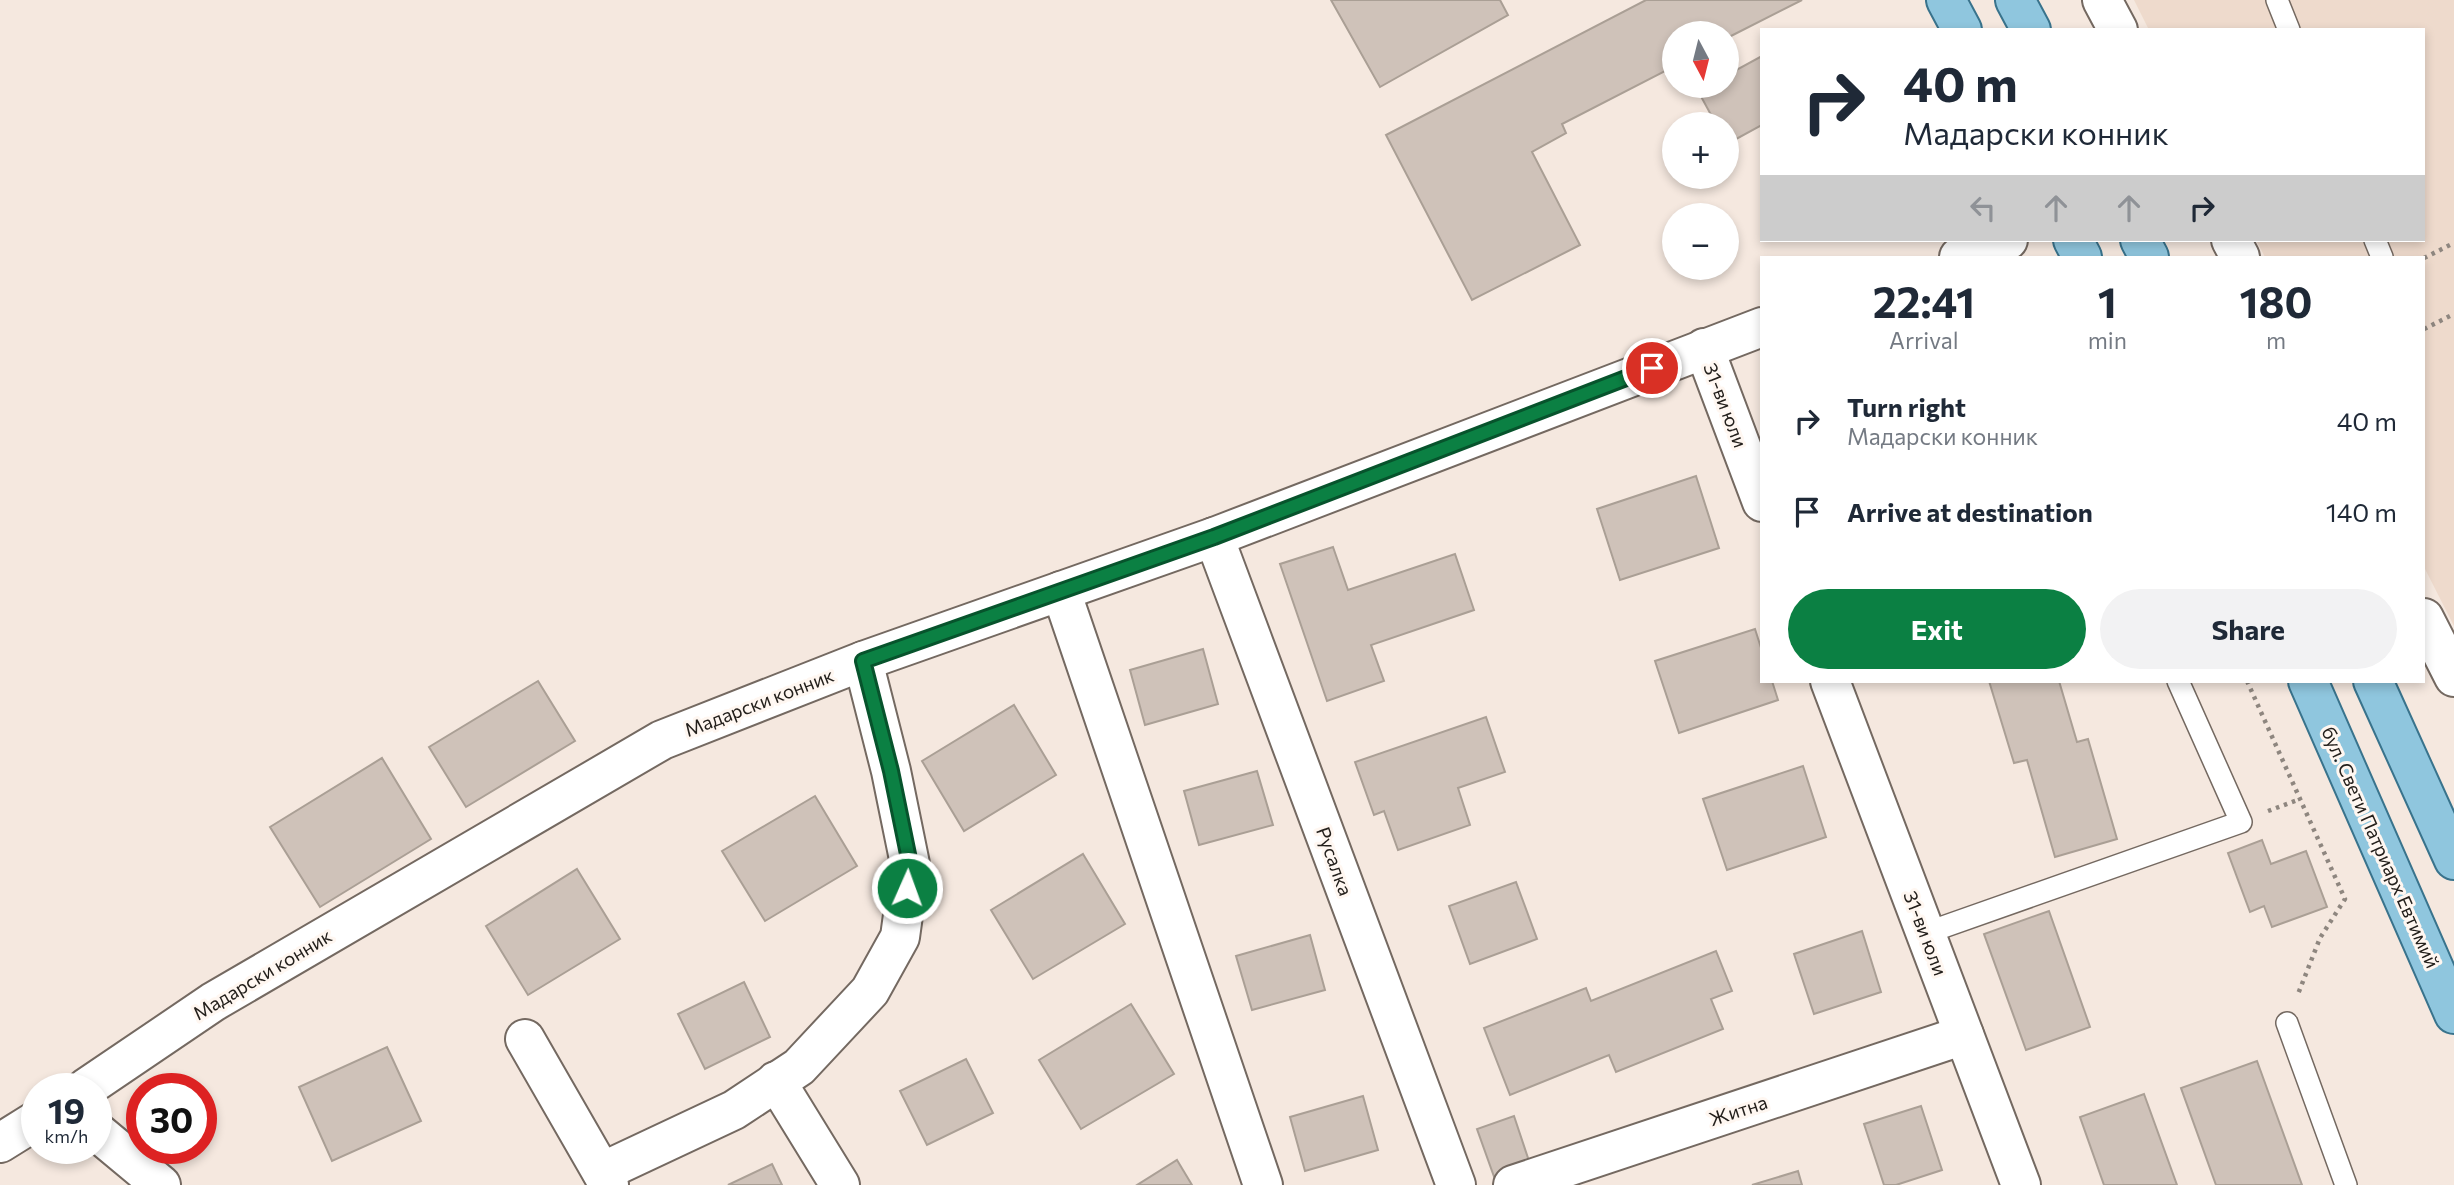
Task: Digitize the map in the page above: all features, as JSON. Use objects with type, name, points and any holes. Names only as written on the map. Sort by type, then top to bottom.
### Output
[{"type":"main road","points":[[1946,0],[1961,28]]},
{"type":"main road","points":[[2015,0],[2030,28]]},
{"type":"main road","name":"бул. Свети Патриарх Евтимий","points":[[2309,683],[2454,1014]]},
{"type":"main road","points":[[2374,683],[2454,860]]},
{"type":"street","points":[[2102,0],[2117,28]]},
{"type":"street","points":[[1962,256],[2002,242]]},
{"type":"street","name":"Мадарски конник","points":[[108,1073],[213,1002],[662,740],[863,661],[1214,537],[1760,328]]},
{"type":"street","name":"31-ви юли","points":[[1704,348],[1760,497]]},
{"type":"street","name":"Русалка","points":[[1214,537],[1456,1185]]},
{"type":"street","points":[[1061,591],[1263,1185]]},
{"type":"street","points":[[2425,620],[2454,677]]},
{"type":"street","points":[[525,1039],[606,1178],[734,1110],[799,1067],[870,991],[900,937],[910,864],[891,771],[863,661]]},
{"type":"street","name":"31-ви юли","points":[[1831,683],[2021,1185]]},
{"type":"street","name":"Житна","points":[[1513,1185],[1964,1035]]},
{"type":"street","points":[[776,1081],[840,1185]]},
{"type":"street","points":[[0,1143],[21,1130]]},
{"type":"street","points":[[112,1144],[161,1185]]},
{"type":"lane","points":[[2277,0],[2288,28]]},
{"type":"lane","points":[[1926,933],[2241,822],[2179,683]]},
{"type":"lane","points":[[2287,1023],[2346,1185]]},
{"type":"path","points":[[2425,258],[2454,243]]},
{"type":"path","points":[[2425,328],[2454,314]]},
{"type":"path","points":[[2248,683],[2345,899],[2320,938],[2287,1023]]},
{"type":"shaded area","points":[[2134,0],[2454,0],[2454,626],[2425,569],[2425,256],[2264,256],[2257,242],[2425,242],[2425,28],[2148,28]]},
{"type":"building","points":[[1331,0],[1500,0],[1508,15],[1380,87]]},
{"type":"building","points":[[1646,0],[1802,0],[1740,31],[1740,21],[1662,21],[1662,73],[1562,124],[1566,133],[1532,152],[1580,245],[1472,300],[1386,135]]},
{"type":"building","points":[[1760,57],[1760,126],[1739,137],[1739,112],[1709,112],[1702,98],[1740,98],[1740,68]]},
{"type":"building","points":[[1696,476],[1719,548],[1620,580],[1597,509]]},
{"type":"building","points":[[1333,547],[1348,590],[1455,554],[1474,610],[1371,645],[1384,681],[1327,701],[1280,564]]},
{"type":"building","points":[[1755,629],[1760,645],[1760,683],[1773,683],[1778,700],[1679,733],[1655,661]]},
{"type":"building","points":[[1203,649],[1218,704],[1145,725],[1130,670]]},
{"type":"building","points":[[538,681],[575,741],[466,807],[429,747]]},
{"type":"building","points":[[1990,683],[2060,683],[2077,742],[2088,739],[2117,839],[2055,857],[2027,760],[2014,763]]},
{"type":"building","points":[[1014,705],[1056,775],[964,831],[922,761]]},
{"type":"building","points":[[1486,717],[1505,772],[1458,788],[1470,825],[1398,850],[1384,811],[1374,815],[1355,762]]},
{"type":"building","points":[[382,758],[431,839],[320,907],[270,827]]},
{"type":"building","points":[[1803,766],[1826,837],[1727,870],[1703,799]]},
{"type":"building","points":[[1257,771],[1273,825],[1199,845],[1184,791]]},
{"type":"building","points":[[815,796],[857,866],[765,921],[722,851]]},
{"type":"building","points":[[2262,840],[2271,864],[2306,851],[2327,907],[2272,927],[2264,906],[2250,912],[2228,853]]},
{"type":"building","points":[[1083,854],[1125,924],[1033,979],[991,910]]},
{"type":"building","points":[[577,869],[620,939],[528,995],[486,926]]},
{"type":"building","points":[[1516,882],[1537,939],[1470,964],[1449,906]]},
{"type":"building","points":[[2049,911],[2090,1027],[2026,1050],[1984,934]]},
{"type":"building","points":[[1862,931],[1881,992],[1814,1014],[1794,954]]},
{"type":"building","points":[[1310,935],[1325,990],[1252,1010],[1236,956]]},
{"type":"building","points":[[1716,951],[1732,991],[1711,999],[1723,1029],[1616,1072],[1609,1055],[1510,1095],[1484,1028],[1586,988],[1591,1001]]},
{"type":"building","points":[[744,982],[770,1037],[705,1069],[678,1014]]},
{"type":"building","points":[[1131,1004],[1174,1074],[1081,1129],[1039,1060]]},
{"type":"building","points":[[387,1047],[421,1121],[332,1161],[299,1087]]},
{"type":"building","points":[[966,1059],[993,1113],[927,1145],[900,1091]]},
{"type":"building","points":[[2257,1061],[2302,1185],[2216,1185],[2181,1088]]},
{"type":"building","points":[[2144,1094],[2177,1185],[2104,1185],[2080,1117]]},
{"type":"building","points":[[1363,1096],[1378,1150],[1305,1171],[1290,1117]]},
{"type":"building","points":[[1921,1106],[1942,1170],[1896,1185],[1884,1185],[1864,1124]]},
{"type":"building","points":[[1514,1116],[1533,1173],[1497,1185],[1477,1129]]},
{"type":"building","points":[[1177,1160],[1192,1185],[1137,1185]]},
{"type":"building","points":[[772,1164],[782,1185],[728,1185]]},
{"type":"building","points":[[1798,1171],[1802,1185],[1752,1185]]},
{"type":"route","points":[[907,888],[910,864],[891,771],[863,661],[1214,537],[1652,368]]}]
